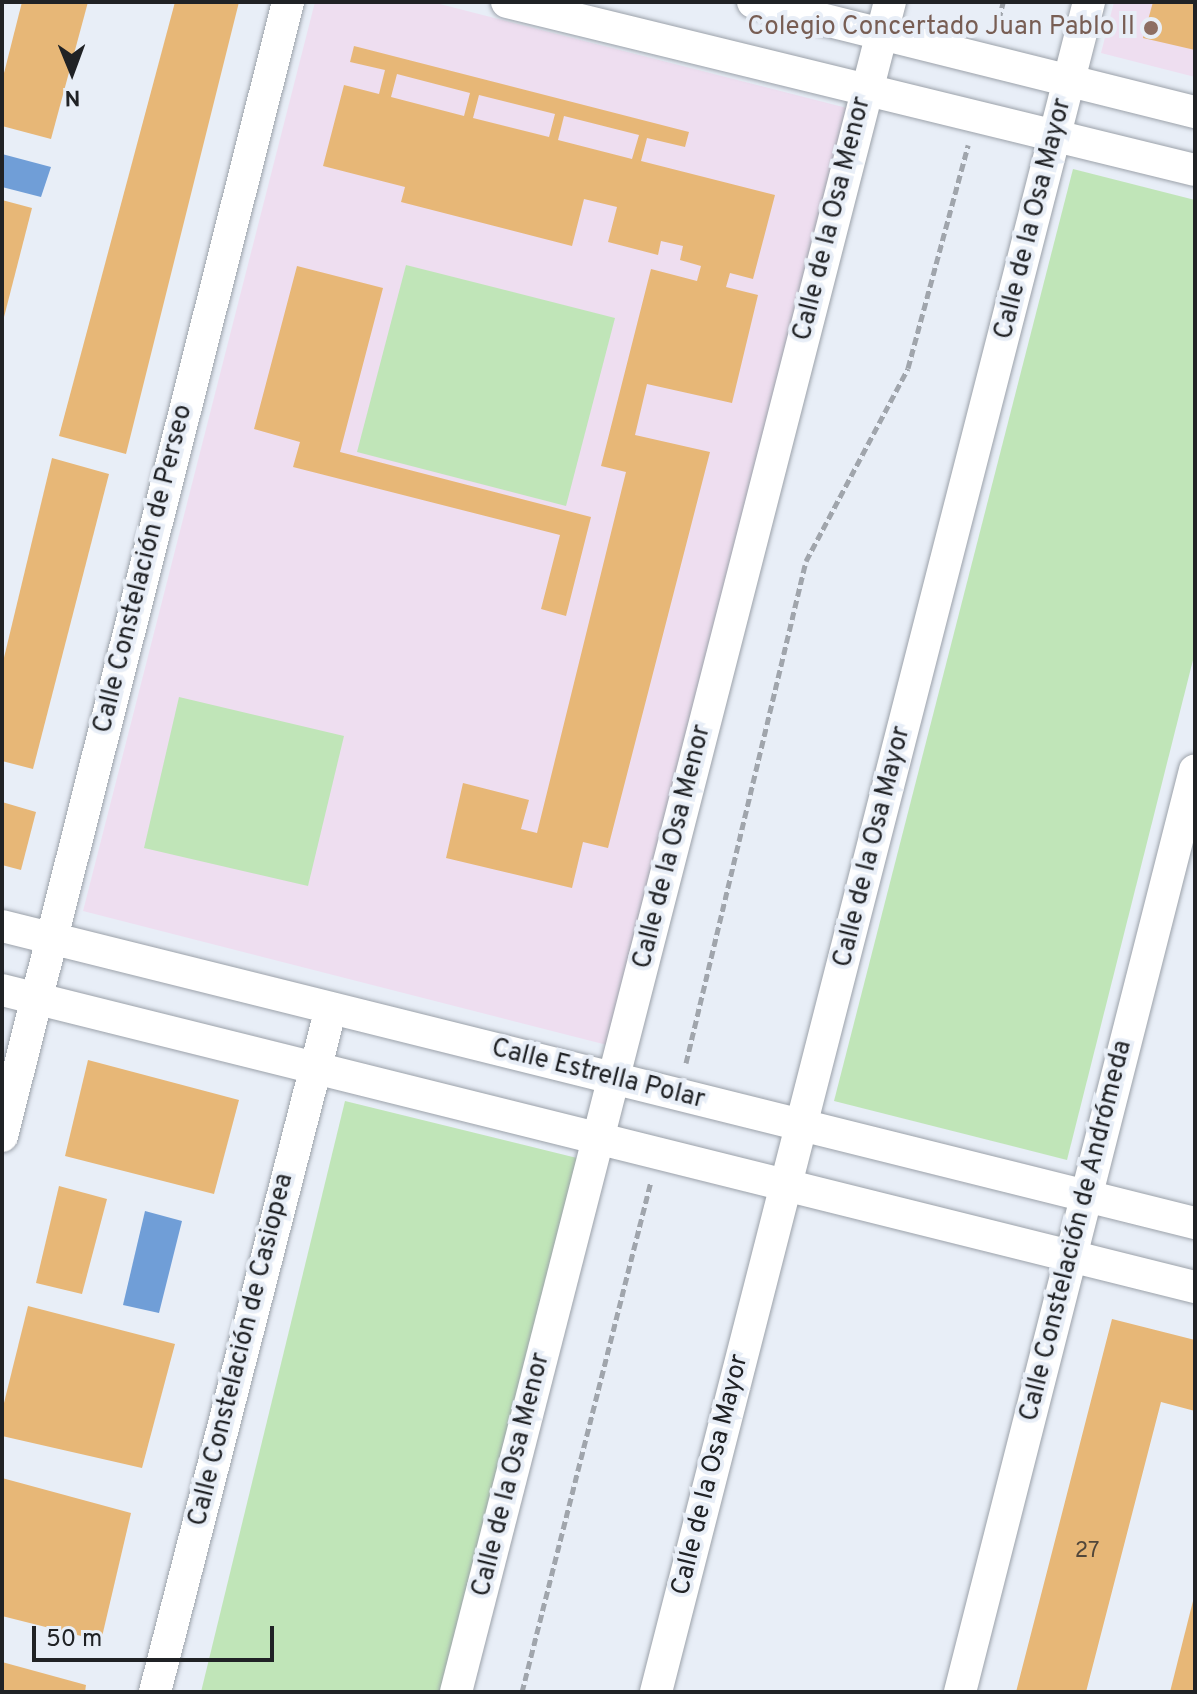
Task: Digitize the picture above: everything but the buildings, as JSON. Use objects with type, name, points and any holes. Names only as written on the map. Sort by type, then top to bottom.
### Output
[{"type":"street","name":"Calle Constelación de Perseo","points":[[2,1136],[288,2]]},
{"type":"street","points":[[507,2],[587,12],[866,90],[1195,170]]},
{"type":"street","points":[[753,2],[1195,112]]},
{"type":"street","name":"Calle de la Osa Menor","points":[[456,1692],[890,2]]},
{"type":"street","name":"Calle de la Osa Mayor","points":[[656,1692],[1089,2]]},
{"type":"street","name":"Calle Constelación de Andrómeda","points":[[960,1692],[1195,770]]},
{"type":"street","name":"Calle Estrella Polar","points":[[2,926],[1195,1223]]},
{"type":"street","points":[[2,990],[1195,1287]]},
{"type":"street","name":"Calle Constelación de Casiopea","points":[[155,1692],[331,1008]]},
{"type":"path","points":[[995,32],[1003,2]]},
{"type":"path","points":[[678,1095],[806,561],[908,368],[975,117]]},
{"type":"path","points":[[522,1692],[654,1170]]},
{"type":"shaded area","points":[[315,2],[432,2],[847,108],[607,1045],[83,911]]},
{"type":"shaded area","name":"Colegio Concertado Juan Pablo II","points":[[1114,2],[1195,2],[1195,77],[1101,53]]},
{"type":"green space","points":[[1073,169],[1195,200],[1195,652],[1067,1160],[834,1101]]},
{"type":"green space","points":[[406,265],[615,318],[566,506],[357,452]]},
{"type":"green space","points":[[179,697],[344,736],[308,886],[144,848]]},
{"type":"green space","points":[[345,1101],[577,1158],[441,1692],[201,1692]]},
{"type":"water","points":[[2,154],[51,167],[41,197],[2,187]]},
{"type":"water","points":[[145,1211],[182,1221],[159,1313],[123,1305]]},
{"type":"place","name":"Colegio Concertado Juan Pablo II","points":[[1151,28]]}]
